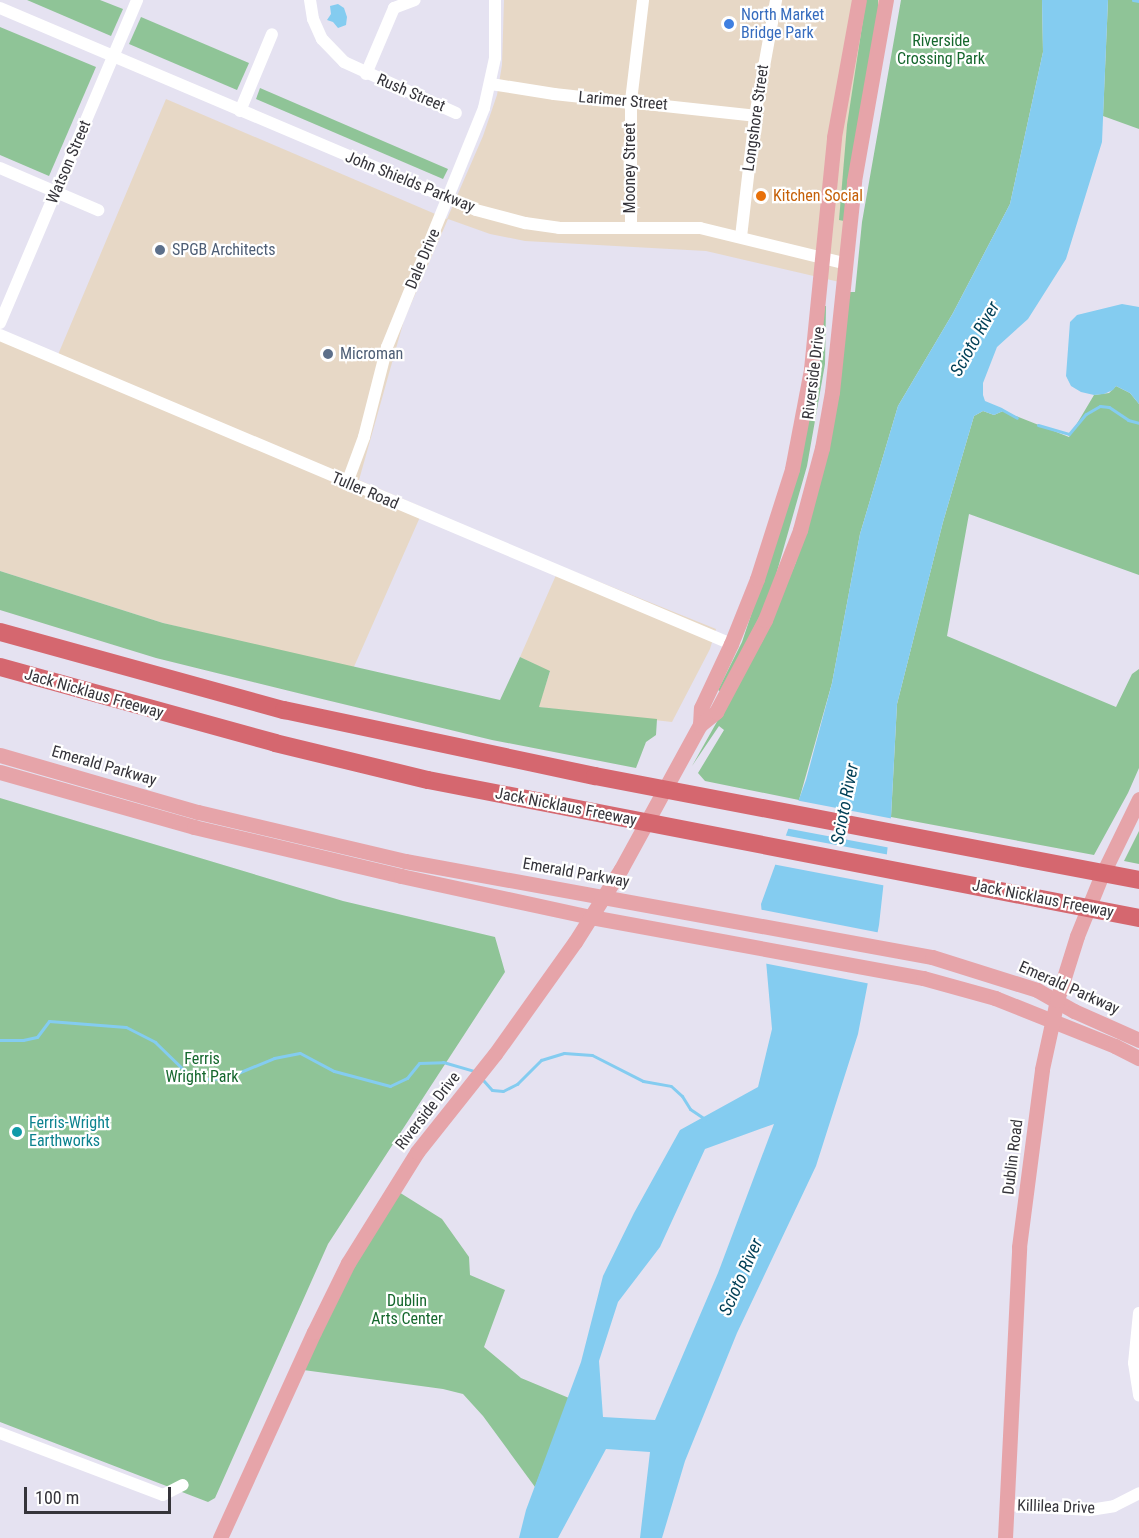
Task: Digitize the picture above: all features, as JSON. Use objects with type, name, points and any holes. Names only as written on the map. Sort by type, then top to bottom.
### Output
[{"type":"highway","name":"Jack Nicklaus Freeway","points":[[0,632],[284,710],[595,776],[1139,880]]},
{"type":"highway","name":"Jack Nicklaus Freeway","points":[[0,667],[275,743],[428,780],[1139,918]]},
{"type":"main road","name":"Riverside Drive","points":[[700,725],[701,708],[731,644],[769,545],[792,469],[810,369],[834,137],[859,0]]},
{"type":"main road","name":"Riverside Drive","points":[[220,1538],[348,1263],[417,1152],[495,1054],[591,917],[700,725],[716,712],[745,661],[780,586],[800,530],[822,448],[832,392],[844,263],[857,160],[886,0]]},
{"type":"main road","name":"Emerald Parkway","points":[[0,755],[198,812],[370,852],[603,897],[905,951],[1002,978],[1057,1000],[1074,1011],[1139,1040]]},
{"type":"main road","name":"Emerald Parkway","points":[[0,771],[194,827],[591,917],[890,970],[995,998],[1139,1058]]},
{"type":"main road","name":"Dublin Road","points":[[1005,1538],[1019,1249],[1042,1069],[1057,1000],[1090,902],[1139,799]]},
{"type":"street","name":"Watson Street","points":[[0,323],[137,0]]},
{"type":"street","name":"Rush Street","points":[[310,0],[316,27],[327,46],[344,63],[456,113]]},
{"type":"street","points":[[391,4],[415,0]]},
{"type":"street","name":"Dale Drive","points":[[347,483],[364,437],[387,347],[475,133],[491,84],[496,42],[495,0]]},
{"type":"street","name":"Mooney Street","points":[[631,228],[631,101],[643,0]]},
{"type":"street","name":"Longshore Street","points":[[741,237],[755,116],[776,0]]},
{"type":"street","name":"Rush Street","points":[[366,74],[391,4]]},
{"type":"street","name":"John Shields Parkway","points":[[0,8],[448,199],[498,216],[536,225],[582,229],[690,227],[741,237],[844,263]]},
{"type":"street","points":[[240,111],[272,34]]},
{"type":"street","name":"Larimer Street","points":[[491,84],[554,94],[755,116]]},
{"type":"street","points":[[0,168],[98,210]]},
{"type":"street","name":"Tuller Road","points":[[0,335],[731,644]]},
{"type":"street","points":[[1139,1313],[1134,1363],[1139,1396]]},
{"type":"street","points":[[0,1433],[162,1495],[183,1485]]},
{"type":"street","name":"Killilea Drive","points":[[1006,1505],[1090,1510],[1114,1506],[1139,1493]]},
{"type":"shaded area","points":[[504,0],[891,0],[871,110],[848,284],[706,251],[525,241],[490,234],[448,219],[404,320],[359,480],[424,508],[353,669],[163,623],[0,571],[0,333],[57,357],[166,99],[447,219],[483,136],[497,95],[502,65]]},
{"type":"shaded area","points":[[560,566],[716,629],[710,649],[672,722],[538,707],[550,672],[520,657]]},
{"type":"green space","points":[[27,0],[100,0],[123,9],[111,36]]},
{"type":"green space","points":[[866,0],[878,0],[878,12],[844,221],[839,220],[847,125]]},
{"type":"green space","name":"Riverside Crossing Park","points":[[901,0],[1042,0],[1043,52],[1010,204],[953,313],[898,406],[860,534],[832,683],[799,800],[705,781],[698,773],[724,730],[719,726],[692,766],[763,640],[796,562],[847,292],[855,292],[862,222]]},
{"type":"green space","points":[[1108,0],[1139,0],[1139,129],[1103,116]]},
{"type":"green space","points":[[141,17],[249,63],[237,90],[129,44]]},
{"type":"green space","points":[[0,27],[96,67],[49,176],[0,155]]},
{"type":"green space","points":[[260,88],[448,169],[443,179],[256,99]]},
{"type":"green space","points":[[822,306],[826,306],[825,364],[807,466],[770,596],[721,692],[718,690],[742,642],[766,570]]},
{"type":"green space","points":[[1116,386],[1130,393],[1139,404],[1139,575],[969,514],[947,636],[1116,707],[1132,674],[1139,669],[1139,768],[1128,793],[1094,855],[891,817],[897,704],[943,522],[974,416],[983,411],[994,415],[1003,411],[1069,437],[1094,395],[1109,393]]},
{"type":"green space","points":[[0,571],[163,623],[500,700],[520,657],[550,671],[539,707],[657,719],[656,735],[646,742],[636,768],[492,740],[156,658],[0,610]]},
{"type":"green space","name":"Ferris Wright Park","points":[[0,798],[343,901],[495,937],[505,972],[328,1244],[215,1498],[208,1502],[0,1422]]},
{"type":"green space","points":[[1139,831],[1139,864],[1124,861]]},
{"type":"green space","name":"Dublin Arts Center","points":[[394,1189],[442,1219],[469,1257],[470,1275],[505,1290],[484,1347],[521,1378],[569,1398],[535,1487],[483,1416],[463,1394],[443,1389],[296,1369]]},
{"type":"water","name":"Scioto River","points":[[1042,0],[1108,0],[1102,142],[1066,259],[1028,319],[997,347],[983,383],[985,401],[1002,408],[1003,411],[994,415],[983,411],[974,416],[943,522],[897,704],[891,817],[879,925],[858,1034],[816,1166],[737,1333],[685,1461],[662,1538],[640,1538],[650,1452],[606,1449],[558,1538],[519,1538],[526,1510],[581,1362],[603,1276],[634,1213],[680,1130],[758,1087],[772,1029],[761,904],[806,780],[832,683],[860,534],[898,406],[953,313],[1010,204],[1043,52]],"holes":[[[774,1124],[718,1273],[655,1420],[603,1417],[599,1361],[618,1302],[660,1247],[705,1149]]]},
{"type":"water","points":[[338,4],[344,8],[347,17],[346,25],[338,28],[333,22],[327,20],[331,14],[330,6]]},
{"type":"water","points":[[1122,304],[1139,307],[1139,404],[1130,393],[1116,386],[1104,394],[1094,395],[1081,392],[1071,386],[1066,376],[1070,322],[1077,315]]},
{"type":"pier","points":[[795,800],[894,819],[891,848],[785,828]]},
{"type":"pier","points":[[783,835],[890,855],[887,886],[772,864]]},
{"type":"pier","points":[[758,909],[881,933],[871,984],[763,963]]},
{"type":"waterway","points":[[1133,0],[1139,1]]},
{"type":"waterway","points":[[1038,425],[1069,434],[1086,414],[1100,406],[1109,407],[1128,420],[1139,423]]},
{"type":"waterway","points":[[1001,409],[1017,418]]},
{"type":"waterway","points":[[0,1040],[23,1040],[37,1037],[49,1021],[126,1027],[155,1042],[191,1077],[203,1079],[226,1078],[274,1058],[300,1053],[334,1071],[390,1086],[407,1078],[419,1063],[443,1062],[474,1071]]},
{"type":"waterway","points":[[483,1080],[492,1090],[503,1091],[517,1084],[541,1060],[564,1053],[592,1055],[643,1081],[671,1086],[682,1096],[690,1109],[705,1119]]},
{"type":"place","name":"North Market Bridge Park","points":[[729,24]]},
{"type":"place","name":"Kitchen Social","points":[[761,196]]},
{"type":"place","name":"SPGB Architects","points":[[160,250]]},
{"type":"place","name":"Microman","points":[[328,354]]},
{"type":"place","name":"Ferris-Wright Earthworks","points":[[17,1132]]}]
